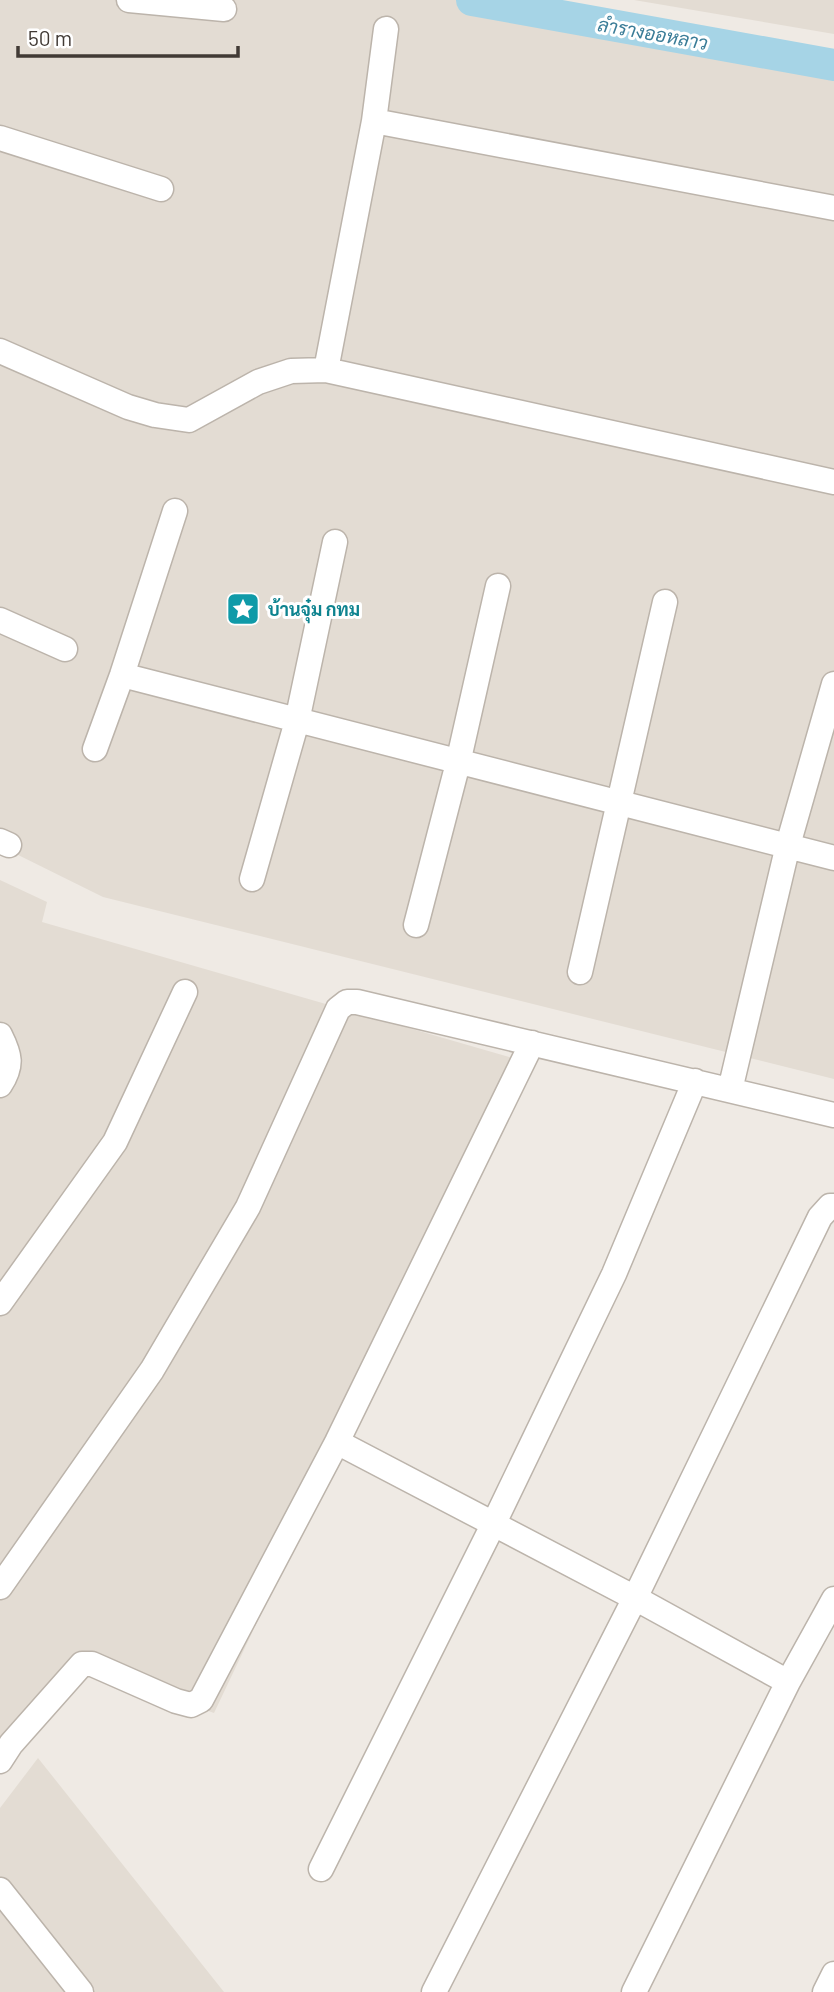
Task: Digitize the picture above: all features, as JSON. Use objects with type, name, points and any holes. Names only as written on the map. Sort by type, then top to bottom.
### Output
[{"type":"street","points":[[129,0],[224,9]]},
{"type":"street","points":[[326,370],[374,121],[386,29]]},
{"type":"street","points":[[374,121],[834,208]]},
{"type":"street","points":[[0,138],[161,189]]},
{"type":"street","points":[[0,351],[128,407],[155,415],[189,420],[258,382],[291,371],[326,370],[834,482]]},
{"type":"street","points":[[94,749],[122,675],[175,511]]},
{"type":"street","points":[[252,878],[297,721],[335,542]]},
{"type":"street","points":[[416,925],[458,763],[498,586]]},
{"type":"street","points":[[580,972],[665,602]]},
{"type":"street","points":[[0,620],[65,649]]},
{"type":"street","points":[[122,675],[834,858]]},
{"type":"street","points":[[730,1090],[788,845],[834,684]]},
{"type":"street","points":[[0,1303],[115,1142],[185,992]]},
{"type":"street","points":[[0,1587],[152,1370],[241,1219],[338,1009],[347,1002],[357,1002],[834,1115]]},
{"type":"street","points":[[0,1035],[10,1054],[10,1065],[0,1085]]},
{"type":"street","points":[[0,1761],[10,1744],[82,1664],[92,1664],[176,1701],[191,1705],[201,1700],[337,1442],[532,1043]]},
{"type":"street","points":[[321,1869],[493,1525],[614,1274],[695,1081]]},
{"type":"street","points":[[434,1992],[635,1598],[820,1217],[830,1206],[834,1206]]},
{"type":"street","points":[[337,1442],[635,1598],[788,1682]]},
{"type":"street","points":[[634,1992],[788,1682],[834,1599]]},
{"type":"street","points":[[0,1891],[81,1992]]},
{"type":"street","points":[[825,1992],[834,1974]]},
{"type":"shaded area","points":[[0,0],[501,0],[834,59],[834,1079],[103,897],[0,846]]},
{"type":"shaded area","points":[[634,0],[834,0],[834,34]]},
{"type":"shaded area","points":[[0,880],[47,902],[42,922],[523,1061],[214,1713],[82,1665],[0,1769]]},
{"type":"shaded area","points":[[38,1758],[224,1992],[0,1992],[0,1808]]},
{"type":"waterway","name":"ลำรางออหลาว","points":[[472,0],[834,65]]},
{"type":"place","name":"บ้านจุ๋ม กทม","points":[[243,609]]}]
